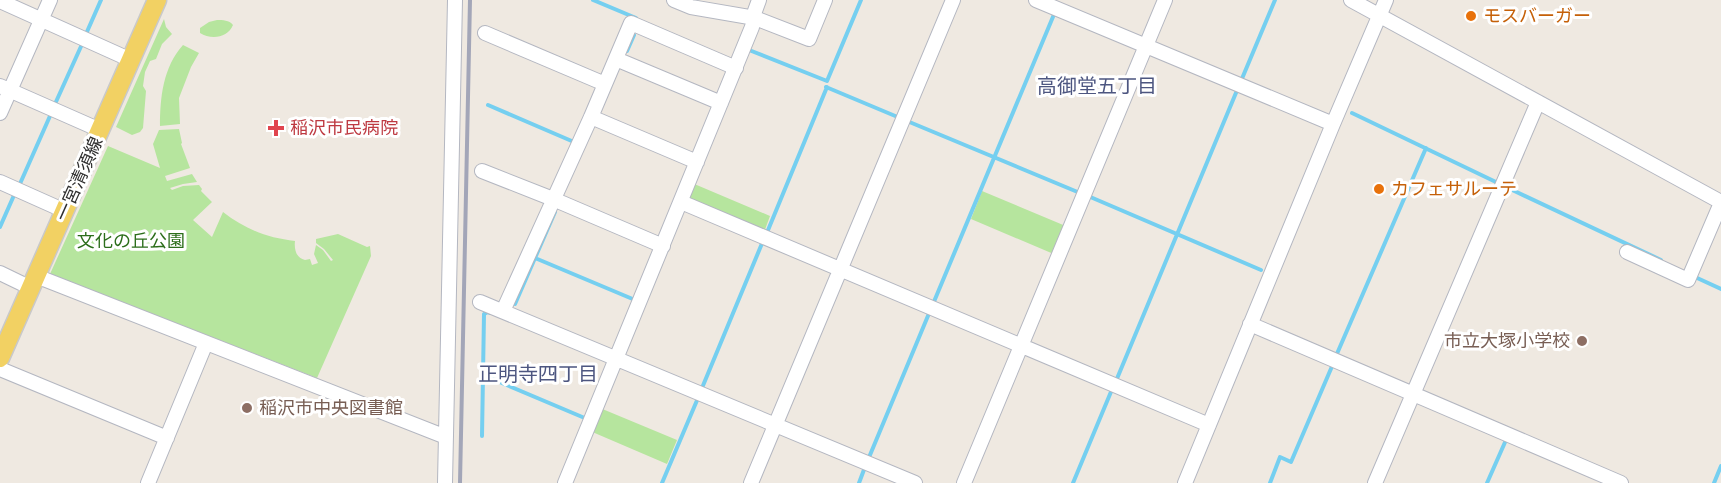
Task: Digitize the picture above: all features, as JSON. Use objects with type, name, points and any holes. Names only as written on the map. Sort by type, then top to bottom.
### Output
[{"type":"main road","name":"一宮清須線","points":[[0,358],[157,0]]},
{"type":"street","points":[[0,113],[5,88],[50,0]]},
{"type":"street","points":[[445,483],[455,0]]},
{"type":"street","points":[[675,0],[755,18],[809,39],[825,0]]},
{"type":"street","points":[[565,483],[721,103],[755,18],[759,0]]},
{"type":"street","points":[[751,483],[953,0]]},
{"type":"street","points":[[1036,0],[1333,124]]},
{"type":"street","points":[[964,483],[1165,0]]},
{"type":"street","points":[[1351,0],[1721,202],[1688,280],[1627,252]]},
{"type":"street","points":[[1185,483],[1386,0]]},
{"type":"street","points":[[0,2],[131,60]]},
{"type":"street","points":[[503,312],[631,23],[735,68]]},
{"type":"street","points":[[485,33],[605,84]]},
{"type":"street","points":[[616,59],[721,103]]},
{"type":"street","points":[[5,88],[100,130]]},
{"type":"street","points":[[1375,483],[1538,102]]},
{"type":"street","points":[[591,117],[697,162]]},
{"type":"street","points":[[482,171],[663,246]]},
{"type":"street","points":[[0,182],[65,211]]},
{"type":"street","points":[[681,202],[1209,425]]},
{"type":"street","points":[[0,273],[34,282],[206,343],[446,437]]},
{"type":"street","points":[[480,302],[915,483]]},
{"type":"street","points":[[1250,324],[1602,479],[1621,483]]},
{"type":"street","points":[[148,483],[206,343]]},
{"type":"street","points":[[0,369],[166,438]]},
{"type":"green space","points":[[164,19],[166,27],[172,34],[162,44],[156,59],[150,61],[145,72],[143,128],[132,135],[116,127]]},
{"type":"green space","points":[[217,20],[228,21],[233,25],[227,33],[219,36],[209,37],[200,33],[200,28]]},
{"type":"green space","points":[[183,45],[199,53],[179,98],[180,124],[160,126],[164,83],[171,63]]},
{"type":"green space","name":"文化の丘公園","points":[[179,129],[181,144],[190,168],[165,176],[167,181],[192,174],[197,182],[170,188],[172,190],[183,186],[199,185],[201,191],[212,202],[193,220],[212,237],[223,212],[257,232],[295,241],[295,250],[298,255],[305,260],[310,259],[312,265],[318,263],[314,254],[316,245],[331,261],[333,260],[324,249],[316,243],[316,239],[338,234],[367,247],[370,246],[371,256],[317,378],[50,274],[108,146],[160,168],[153,144],[159,130]]},
{"type":"green space","points":[[692,183],[770,216],[763,235],[688,204]]},
{"type":"green space","points":[[982,191],[1068,227],[1056,255],[971,219]]},
{"type":"green space","points":[[600,408],[677,440],[667,464],[590,431]]},
{"type":"waterway","points":[[86,34],[101,0]]},
{"type":"waterway","points":[[593,0],[636,18]]},
{"type":"waterway","points":[[749,50],[827,81],[861,0]]},
{"type":"waterway","points":[[1241,81],[1275,0]]},
{"type":"waterway","points":[[933,304],[1055,12]]},
{"type":"waterway","points":[[627,51],[634,35]]},
{"type":"waterway","points":[[55,104],[83,42]]},
{"type":"waterway","points":[[826,87],[900,118]]},
{"type":"waterway","points":[[766,235],[827,87]]},
{"type":"waterway","points":[[1116,381],[1238,88]]},
{"type":"waterway","points":[[488,105],[574,142]]},
{"type":"waterway","points":[[1352,113],[1498,183]]},
{"type":"waterway","points":[[19,186],[50,116]]},
{"type":"waterway","points":[[907,121],[1080,193]]},
{"type":"waterway","points":[[1336,356],[1426,148]]},
{"type":"waterway","points":[[1506,187],[1661,260]]},
{"type":"waterway","points":[[0,227],[15,193]]},
{"type":"waterway","points":[[1088,196],[1261,270]]},
{"type":"waterway","points":[[515,304],[555,212]]},
{"type":"waterway","points":[[702,388],[763,241]]},
{"type":"waterway","points":[[535,258],[635,300]]},
{"type":"waterway","points":[[1695,277],[1721,289]]},
{"type":"waterway","points":[[870,455],[930,311]]},
{"type":"waterway","points":[[482,436],[484,314],[490,313]]},
{"type":"waterway","points":[[1270,483],[1280,457],[1291,462],[1333,364]]},
{"type":"waterway","points":[[483,375],[587,419]]},
{"type":"waterway","points":[[1073,483],[1113,387]]},
{"type":"waterway","points":[[662,483],[698,398]]},
{"type":"waterway","points":[[1487,483],[1506,440]]},
{"type":"waterway","points":[[1714,483],[1721,466]]},
{"type":"waterway","points":[[859,483],[865,467]]},
{"type":"railway","points":[[460,483],[470,0]]},
{"type":"place","name":"モスバーガー","points":[[1471,16]]},
{"type":"place","name":"稲沢市民病院","points":[[276,128]]},
{"type":"place","name":"カフェサルーテ","points":[[1379,189]]},
{"type":"place","name":"市立大塚小学校","points":[[1582,341]]},
{"type":"place","name":"稲沢市中央図書館","points":[[247,408]]},
{"type":"district","name":"高御堂五丁目","points":[[1097,86]]},
{"type":"district","name":"正明寺四丁目","points":[[538,374]]}]
